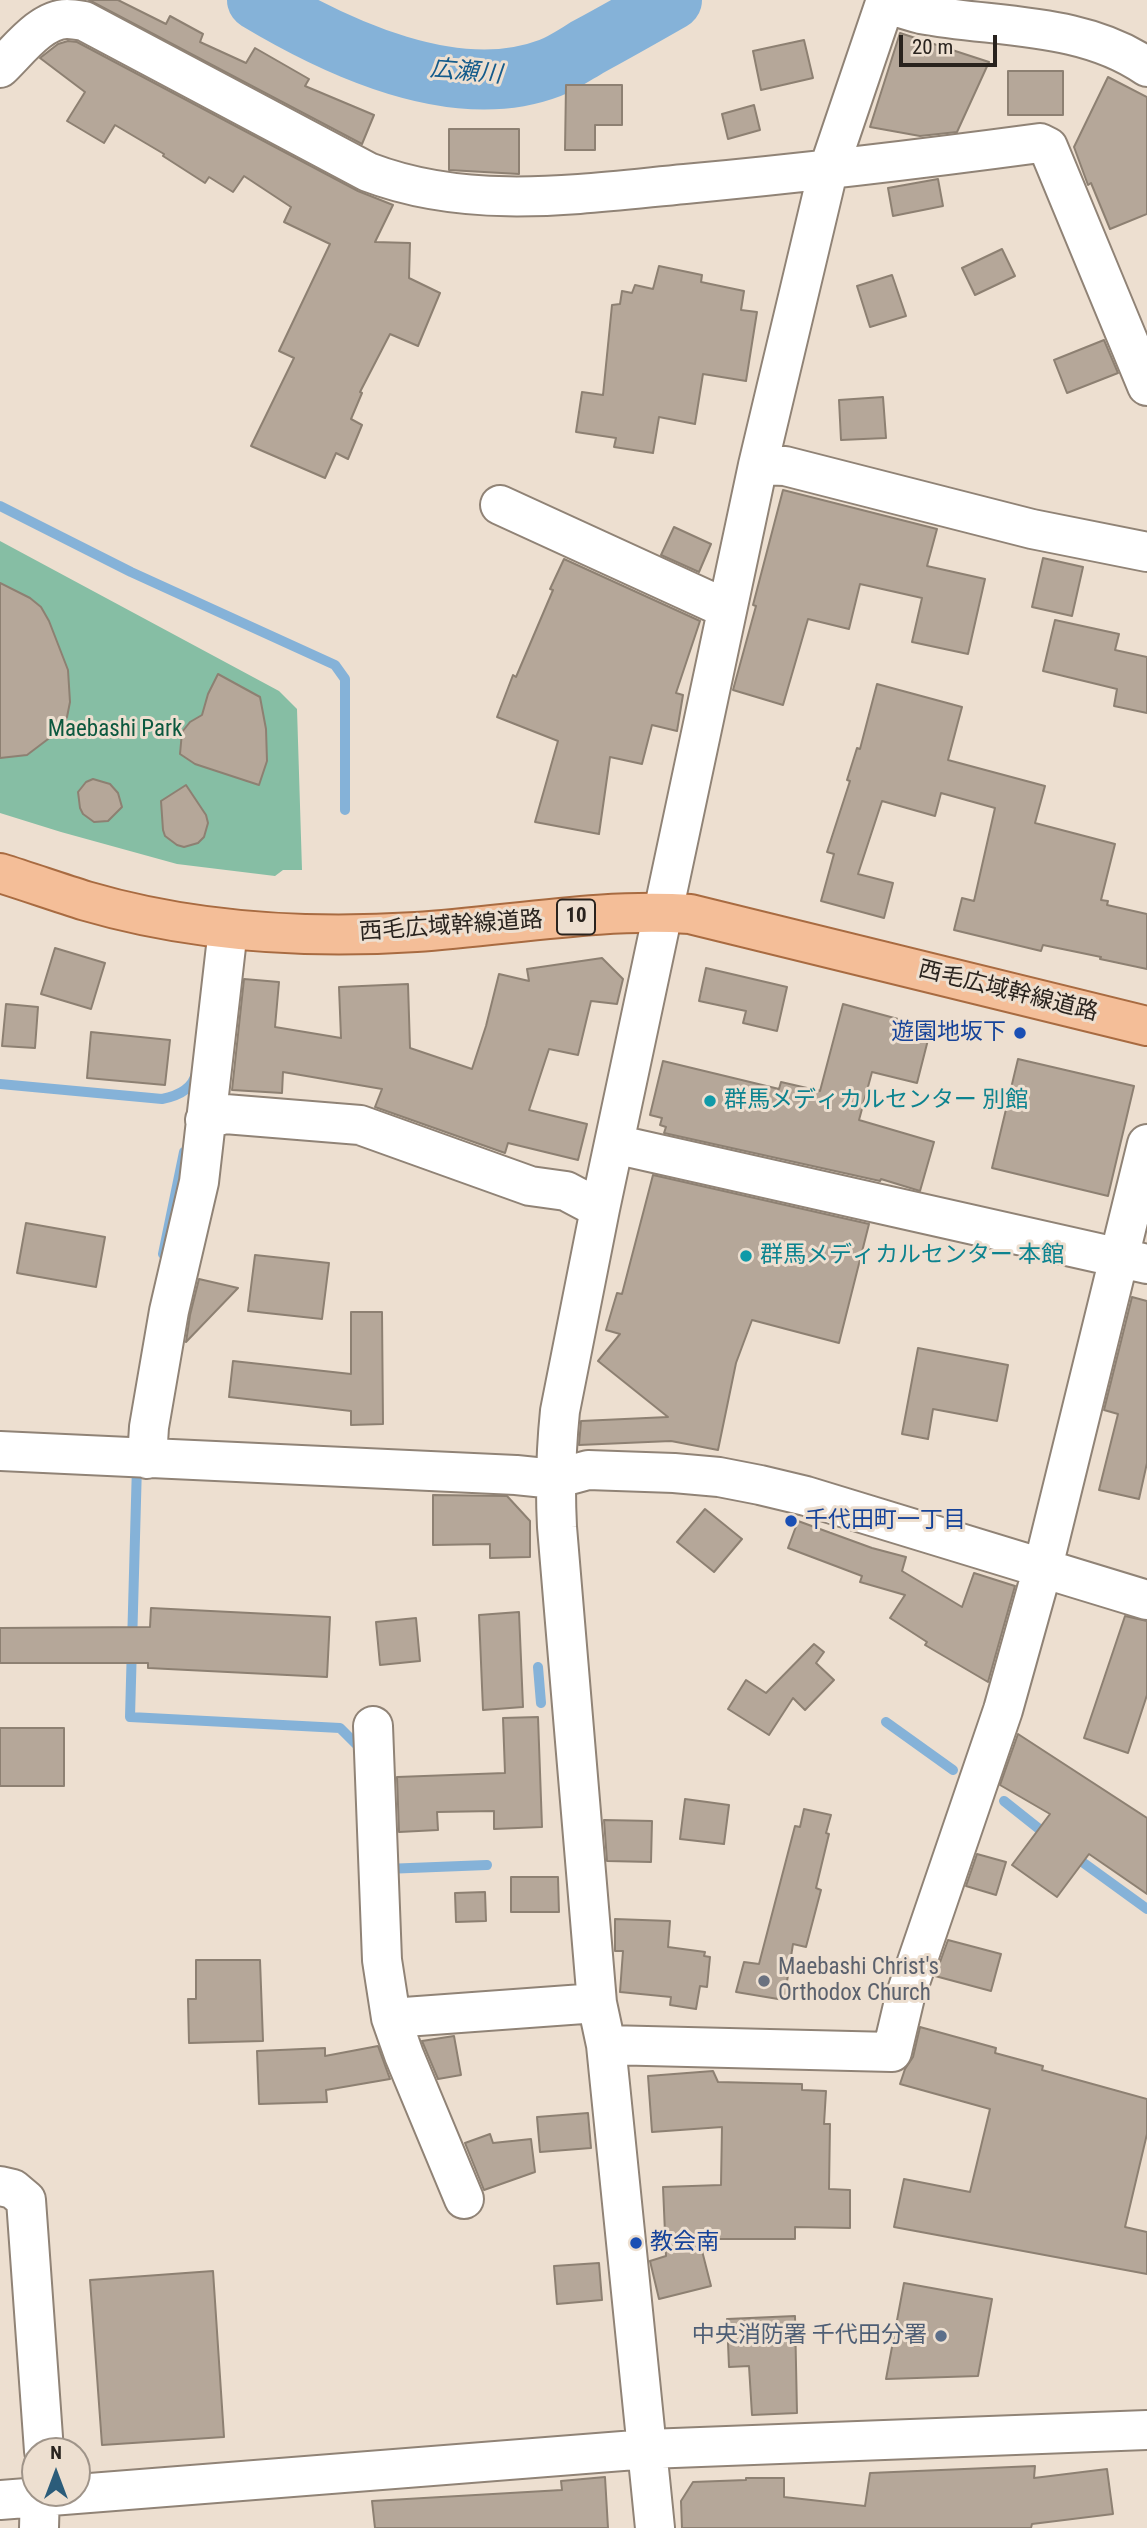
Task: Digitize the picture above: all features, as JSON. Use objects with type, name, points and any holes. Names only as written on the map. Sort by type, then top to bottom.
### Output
[{"type":"main road","name":"西毛広域幹線道路","points":[[0,873],[86,901],[166,919],[276,933],[349,935],[415,932],[570,918],[664,912],[690,914],[1147,1026]]},
{"type":"street","points":[[655,2528],[606,2045],[597,2003],[555,1479],[560,1411],[600,1209],[758,465],[828,171],[885,2],[921,14],[1089,39],[1147,67]]},
{"type":"street","points":[[0,68],[52,21],[84,21],[369,172],[401,185],[491,197],[552,196],[828,171],[1040,144],[1048,147],[1147,386]]},
{"type":"street","points":[[758,465],[785,466],[1032,529],[1147,552]]},
{"type":"street","points":[[500,505],[727,609]]},
{"type":"street","points":[[147,1459],[149,1427],[169,1311],[199,1182],[228,929]]},
{"type":"street","points":[[205,1120],[225,1114],[360,1125],[530,1186],[566,1191],[600,1209]]},
{"type":"street","points":[[614,1144],[1133,1261]]},
{"type":"street","points":[[606,2045],[892,2052],[905,1997],[1003,1710],[1133,1261],[1147,1144]]},
{"type":"street","points":[[0,1451],[555,1479],[587,1470],[719,1477],[806,1496],[1147,1600]]},
{"type":"street","points":[[373,1726],[382,1960],[391,2018],[464,2199]]},
{"type":"street","points":[[391,2018],[597,2003]]},
{"type":"street","points":[[0,2186],[13,2189],[26,2200],[43,2437]]},
{"type":"street","points":[[91,2501],[648,2449],[1147,2430]]},
{"type":"street","points":[[0,2500],[21,2503]]},
{"type":"green space","name":"Maebashi Park","points":[[0,541],[279,691],[297,709],[302,870],[283,870],[275,876],[177,864],[0,813]]},
{"type":"building","points":[[89,0],[118,0],[166,24],[170,16],[203,34],[200,42],[246,63],[255,48],[309,79],[305,86],[374,115],[362,144]]},
{"type":"building","points":[[900,33],[989,62],[957,132],[920,136],[870,127]]},
{"type":"building","points":[[804,40],[813,78],[761,90],[753,51]]},
{"type":"building","points":[[77,42],[358,191],[393,205],[375,242],[410,243],[409,278],[440,293],[418,346],[390,334],[360,392],[362,393],[351,419],[362,425],[348,459],[336,453],[325,478],[251,446],[294,358],[279,351],[330,244],[284,222],[291,207],[244,176],[233,192],[209,177],[205,183],[163,156],[164,154],[115,125],[104,143],[67,121],[85,92],[40,58],[58,44]]},
{"type":"building","points":[[1008,71],[1063,71],[1063,115],[1008,115]]},
{"type":"building","points":[[1108,77],[1147,97],[1147,214],[1110,229],[1091,183],[1088,185],[1074,147]]},
{"type":"building","points":[[566,85],[622,85],[622,125],[595,125],[595,150],[565,150]]},
{"type":"building","points":[[754,105],[760,130],[728,139],[722,114]]},
{"type":"building","points":[[449,129],[519,129],[519,174],[449,170]]},
{"type":"building","points":[[938,179],[943,206],[893,216],[888,188]]},
{"type":"building","points":[[1002,249],[1015,276],[975,295],[962,268]]},
{"type":"building","points":[[659,266],[702,275],[701,282],[744,291],[741,310],[757,312],[746,381],[703,374],[695,424],[659,417],[653,453],[614,447],[616,438],[576,432],[582,392],[603,395],[612,305],[620,304],[622,291],[632,293],[635,285],[653,289]]},
{"type":"building","points":[[892,275],[906,316],[870,327],[857,286]]},
{"type":"building","points":[[1104,340],[1118,373],[1067,393],[1054,360]]},
{"type":"building","points":[[883,397],[886,438],[841,440],[839,400]]},
{"type":"building","points":[[783,490],[937,529],[927,566],[985,579],[968,654],[912,642],[922,598],[860,584],[849,629],[808,619],[783,705],[733,690]]},
{"type":"building","points":[[674,527],[711,544],[699,572],[661,555]]},
{"type":"building","points":[[1043,558],[1083,567],[1072,616],[1032,607]]},
{"type":"building","points":[[564,559],[700,621],[676,693],[683,695],[677,731],[652,725],[642,764],[610,757],[599,834],[535,822],[558,741],[497,717]]},
{"type":"building","points":[[0,583],[30,598],[41,607],[68,670],[70,702],[67,717],[60,730],[27,755],[0,758]]},
{"type":"building","points":[[1055,620],[1119,634],[1115,650],[1147,657],[1147,713],[1114,706],[1117,689],[1043,671]]},
{"type":"building","points":[[218,674],[260,697],[266,729],[267,761],[259,785],[195,764],[180,754],[182,732],[190,722],[202,715]]},
{"type":"building","points":[[877,684],[962,707],[948,760],[1045,786],[1035,823],[1115,844],[1101,900],[1108,901],[1107,905],[1147,914],[1147,969],[1043,945],[1041,951],[954,930],[962,898],[974,901],[995,808],[941,793],[935,816],[882,801],[858,874],[893,883],[884,918],[821,901],[834,854],[827,852],[850,781],[847,780],[857,748],[860,749]]},
{"type":"building","points":[[93,779],[110,784],[118,793],[122,807],[108,821],[94,822],[83,814],[80,808],[78,792],[86,782]]},
{"type":"building","points":[[186,785],[206,815],[208,823],[204,837],[198,843],[184,847],[165,836],[161,801]]},
{"type":"building","points":[[55,948],[105,963],[91,1009],[41,994]]},
{"type":"building","points":[[602,958],[623,979],[617,1004],[591,1001],[578,1055],[549,1049],[529,1110],[587,1124],[578,1160],[508,1143],[505,1153],[375,1107],[382,1089],[283,1072],[282,1093],[232,1090],[244,979],[279,982],[275,1027],[341,1038],[339,987],[408,984],[410,1048],[472,1069],[499,974],[529,981],[527,969]]},
{"type":"building","points":[[706,968],[787,987],[777,1031],[743,1023],[746,1011],[699,1001]]},
{"type":"building","points":[[6,1004],[38,1007],[35,1048],[2,1046]]},
{"type":"building","points":[[843,1004],[931,1028],[917,1083],[872,1072],[859,1120],[934,1142],[920,1191],[881,1179],[880,1181],[664,1133],[666,1127],[660,1125],[662,1118],[650,1115],[663,1061],[779,1089],[781,1082],[820,1091]]},
{"type":"building","points":[[91,1032],[170,1040],[165,1085],[87,1078]]},
{"type":"building","points":[[1018,1059],[1134,1086],[1108,1196],[992,1168]]},
{"type":"building","name":"群馬メディカルセンター 本館","points":[[653,1175],[869,1224],[839,1343],[752,1320],[736,1363],[718,1450],[671,1441],[579,1445],[581,1421],[668,1417],[598,1361],[620,1334],[606,1330],[617,1293],[622,1294]]},
{"type":"building","points":[[26,1223],[105,1237],[96,1287],[17,1273]]},
{"type":"building","points":[[255,1255],[329,1263],[322,1319],[248,1311]]},
{"type":"building","points":[[199,1279],[238,1288],[186,1342],[190,1315]]},
{"type":"building","points":[[1132,1297],[1147,1301],[1147,1463],[1139,1499],[1099,1490],[1118,1414],[1104,1410]]},
{"type":"building","points":[[351,1312],[382,1312],[383,1424],[351,1425],[351,1411],[229,1397],[233,1361],[351,1374]]},
{"type":"building","points":[[918,1348],[1008,1365],[997,1421],[933,1409],[928,1439],[902,1434]]},
{"type":"building","points":[[433,1495],[507,1496],[530,1521],[530,1557],[490,1558],[490,1544],[433,1545]]},
{"type":"building","points":[[705,1509],[742,1539],[714,1572],[677,1542]]},
{"type":"building","points":[[798,1521],[872,1548],[906,1557],[902,1571],[962,1607],[974,1573],[1015,1586],[988,1682],[925,1645],[927,1642],[890,1618],[905,1595],[860,1582],[862,1576],[788,1548]]},
{"type":"building","points":[[151,1608],[330,1617],[327,1677],[148,1668],[148,1663],[0,1663],[0,1628],[150,1627]]},
{"type":"building","points":[[519,1612],[523,1707],[483,1710],[479,1615]]},
{"type":"building","points":[[1125,1616],[1147,1621],[1147,1695],[1128,1753],[1084,1738]]},
{"type":"building","points":[[416,1618],[420,1661],[380,1665],[376,1622]]},
{"type":"building","points":[[814,1644],[824,1652],[816,1663],[834,1680],[805,1710],[793,1698],[769,1735],[728,1709],[746,1680],[766,1693]]},
{"type":"building","points":[[538,1717],[542,1827],[494,1829],[494,1811],[437,1812],[438,1830],[399,1832],[397,1777],[505,1773],[503,1718]]},
{"type":"building","points":[[0,1728],[64,1728],[64,1786],[0,1786]]},
{"type":"building","points":[[1018,1734],[1147,1818],[1147,1894],[1089,1854],[1057,1897],[1012,1865],[1050,1814],[1000,1785]]},
{"type":"building","points":[[685,1799],[729,1805],[724,1844],[680,1839]]},
{"type":"building","points":[[804,1809],[831,1815],[816,1888],[821,1890],[806,1947],[793,1944],[784,2000],[736,1992],[744,1962],[759,1964],[795,1826],[800,1827]]},
{"type":"building","points":[[604,1820],[652,1821],[651,1862],[607,1861]]},
{"type":"building","points":[[977,1854],[1006,1862],[996,1895],[966,1886]]},
{"type":"building","points":[[511,1877],[558,1877],[559,1912],[511,1912]]},
{"type":"building","points":[[485,1892],[486,1921],[456,1922],[455,1893]]},
{"type":"building","points":[[615,1919],[670,1921],[668,1947],[705,1952],[704,1956],[710,1957],[707,1987],[700,1986],[696,2009],[670,2005],[671,1997],[620,1992],[623,1951],[615,1951]]},
{"type":"building","points":[[948,1940],[1001,1954],[991,1991],[935,1976]]},
{"type":"building","points":[[196,1960],[260,1960],[263,2041],[189,2043],[188,1999],[196,1999]]},
{"type":"building","points":[[920,2027],[996,2048],[995,2053],[1043,2066],[1042,2070],[1147,2099],[1147,2134],[1125,2227],[1147,2232],[1147,2274],[894,2227],[904,2179],[970,2192],[990,2109],[900,2084],[913,2057]]},
{"type":"building","points":[[454,2036],[461,2075],[438,2079],[422,2041]]},
{"type":"building","points":[[378,2046],[390,2079],[326,2090],[327,2102],[259,2104],[257,2051],[325,2048],[325,2056]]},
{"type":"building","points":[[713,2071],[718,2082],[802,2084],[802,2090],[826,2091],[824,2124],[830,2124],[829,2189],[850,2190],[850,2228],[795,2227],[795,2239],[699,2239],[711,2286],[659,2299],[650,2261],[666,2256],[663,2187],[721,2185],[722,2127],[652,2132],[648,2076]]},
{"type":"building","points":[[588,2113],[591,2148],[540,2152],[537,2117]]},
{"type":"building","points":[[490,2134],[493,2143],[531,2139],[535,2172],[484,2190],[465,2143]]},
{"type":"building","points":[[599,2263],[602,2300],[557,2304],[554,2266]]},
{"type":"building","points":[[213,2271],[224,2437],[102,2445],[90,2280]]},
{"type":"building","points":[[904,2283],[992,2299],[978,2376],[886,2379]]},
{"type":"building","points":[[795,2316],[797,2413],[752,2415],[749,2366],[729,2367],[727,2319]]},
{"type":"building","points":[[1035,2466],[1034,2478],[1107,2469],[1113,2514],[1032,2524],[1031,2528],[682,2528],[681,2501],[693,2482],[784,2478],[784,2497],[865,2506],[870,2473]]},
{"type":"building","points":[[605,2477],[608,2528],[375,2528],[372,2501],[562,2490],[561,2481]]},
{"type":"waterway","name":"広瀬川","points":[[257,0],[323,36],[360,52],[437,75],[476,79],[514,77],[550,68],[672,0]]},
{"type":"waterway","points":[[0,506],[131,572],[335,665],[345,679],[345,810]]},
{"type":"waterway","points":[[0,1084],[162,1099],[184,1091],[192,1083],[196,1073]]},
{"type":"waterway","points":[[163,1254],[184,1152]]},
{"type":"waterway","points":[[137,1465],[130,1717],[340,1728],[359,1750]]},
{"type":"waterway","points":[[538,1667],[541,1703]]},
{"type":"waterway","points":[[886,1722],[953,1770]]},
{"type":"waterway","points":[[1004,1801],[1048,1836]]},
{"type":"waterway","points":[[1074,1856],[1147,1909]]},
{"type":"waterway","points":[[385,1869],[487,1865]]},
{"type":"place","name":"遊園地坂下","points":[[1020,1033]]},
{"type":"place","name":"群馬メディカルセンター 別館","points":[[710,1101]]},
{"type":"place","name":"群馬メディカルセンター 本館","points":[[746,1256]]},
{"type":"place","name":"千代田町一丁目","points":[[791,1521]]},
{"type":"place","name":"Maebashi Christ's Orthodox Church","points":[[764,1981]]},
{"type":"place","name":"教会南","points":[[636,2243]]},
{"type":"place","name":"中央消防署 千代田分署","points":[[941,2336]]}]
